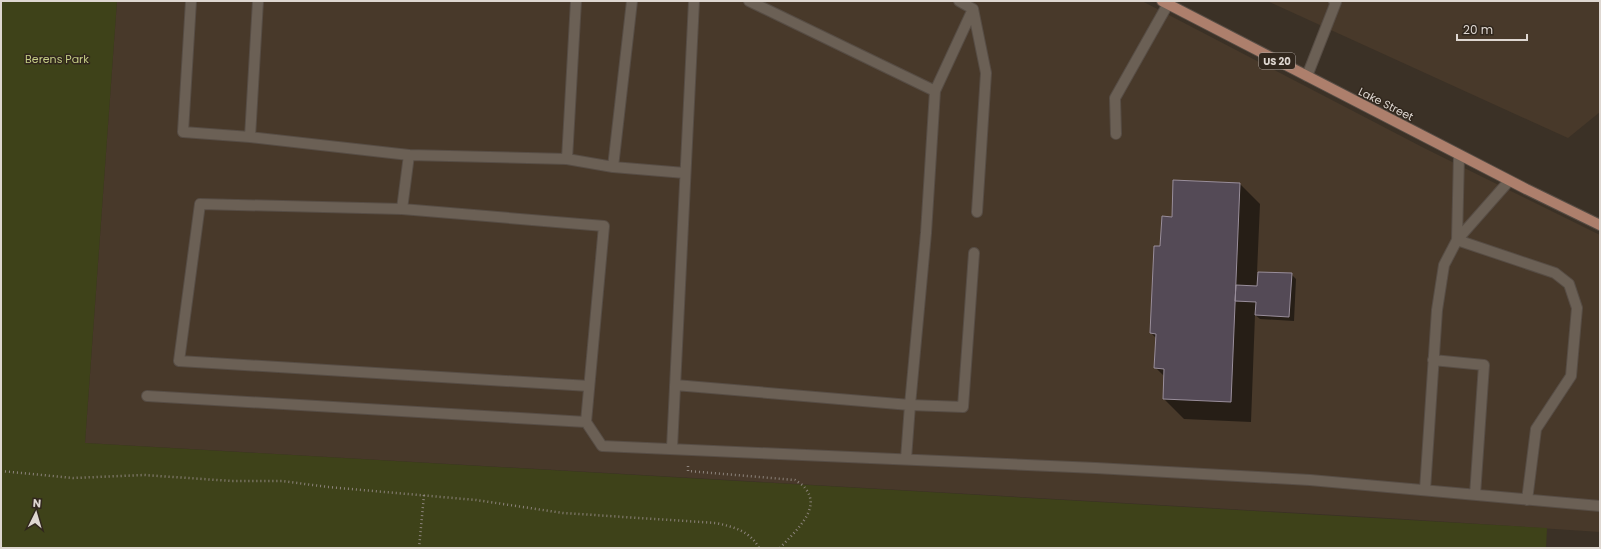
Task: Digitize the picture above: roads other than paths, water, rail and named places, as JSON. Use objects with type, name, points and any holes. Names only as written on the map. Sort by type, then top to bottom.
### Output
[{"type":"main road","name":"Lake Street","points":[[1165,3],[1509,181],[1600,225]]},
{"type":"lane","points":[[191,1],[183,132],[250,137],[409,154],[567,159],[614,166],[685,173]]},
{"type":"lane","points":[[250,137],[258,1]]},
{"type":"lane","points":[[567,159],[576,1]]},
{"type":"lane","points":[[614,166],[632,1]]},
{"type":"lane","points":[[672,448],[694,1]]},
{"type":"lane","points":[[749,1],[935,90]]},
{"type":"lane","points":[[959,1],[973,9],[986,73],[977,212]]},
{"type":"lane","points":[[1307,76],[1336,2],[1334,1]]},
{"type":"lane","points":[[1116,134],[1115,98],[1165,3]]},
{"type":"lane","points":[[906,459],[926,233],[935,90],[973,9]]},
{"type":"lane","points":[[402,209],[409,154]]},
{"type":"lane","points":[[1457,240],[1459,155]]},
{"type":"lane","points":[[1425,490],[1437,310],[1444,265],[1457,240],[1509,181]]},
{"type":"lane","points":[[589,386],[178,361],[200,204],[402,209],[604,226],[586,422],[602,446],[906,459],[1302,479],[1600,506]]},
{"type":"lane","points":[[1457,240],[1555,273],[1569,284],[1577,308],[1571,376],[1536,429],[1527,500]]},
{"type":"lane","points":[[675,385],[910,405],[963,406],[974,253]]},
{"type":"lane","points":[[1433,360],[1484,365],[1475,495]]},
{"type":"lane","points":[[148,396],[586,422]]},
{"type":"park label","name":"Berens Park","points":[[57,59]]}]
